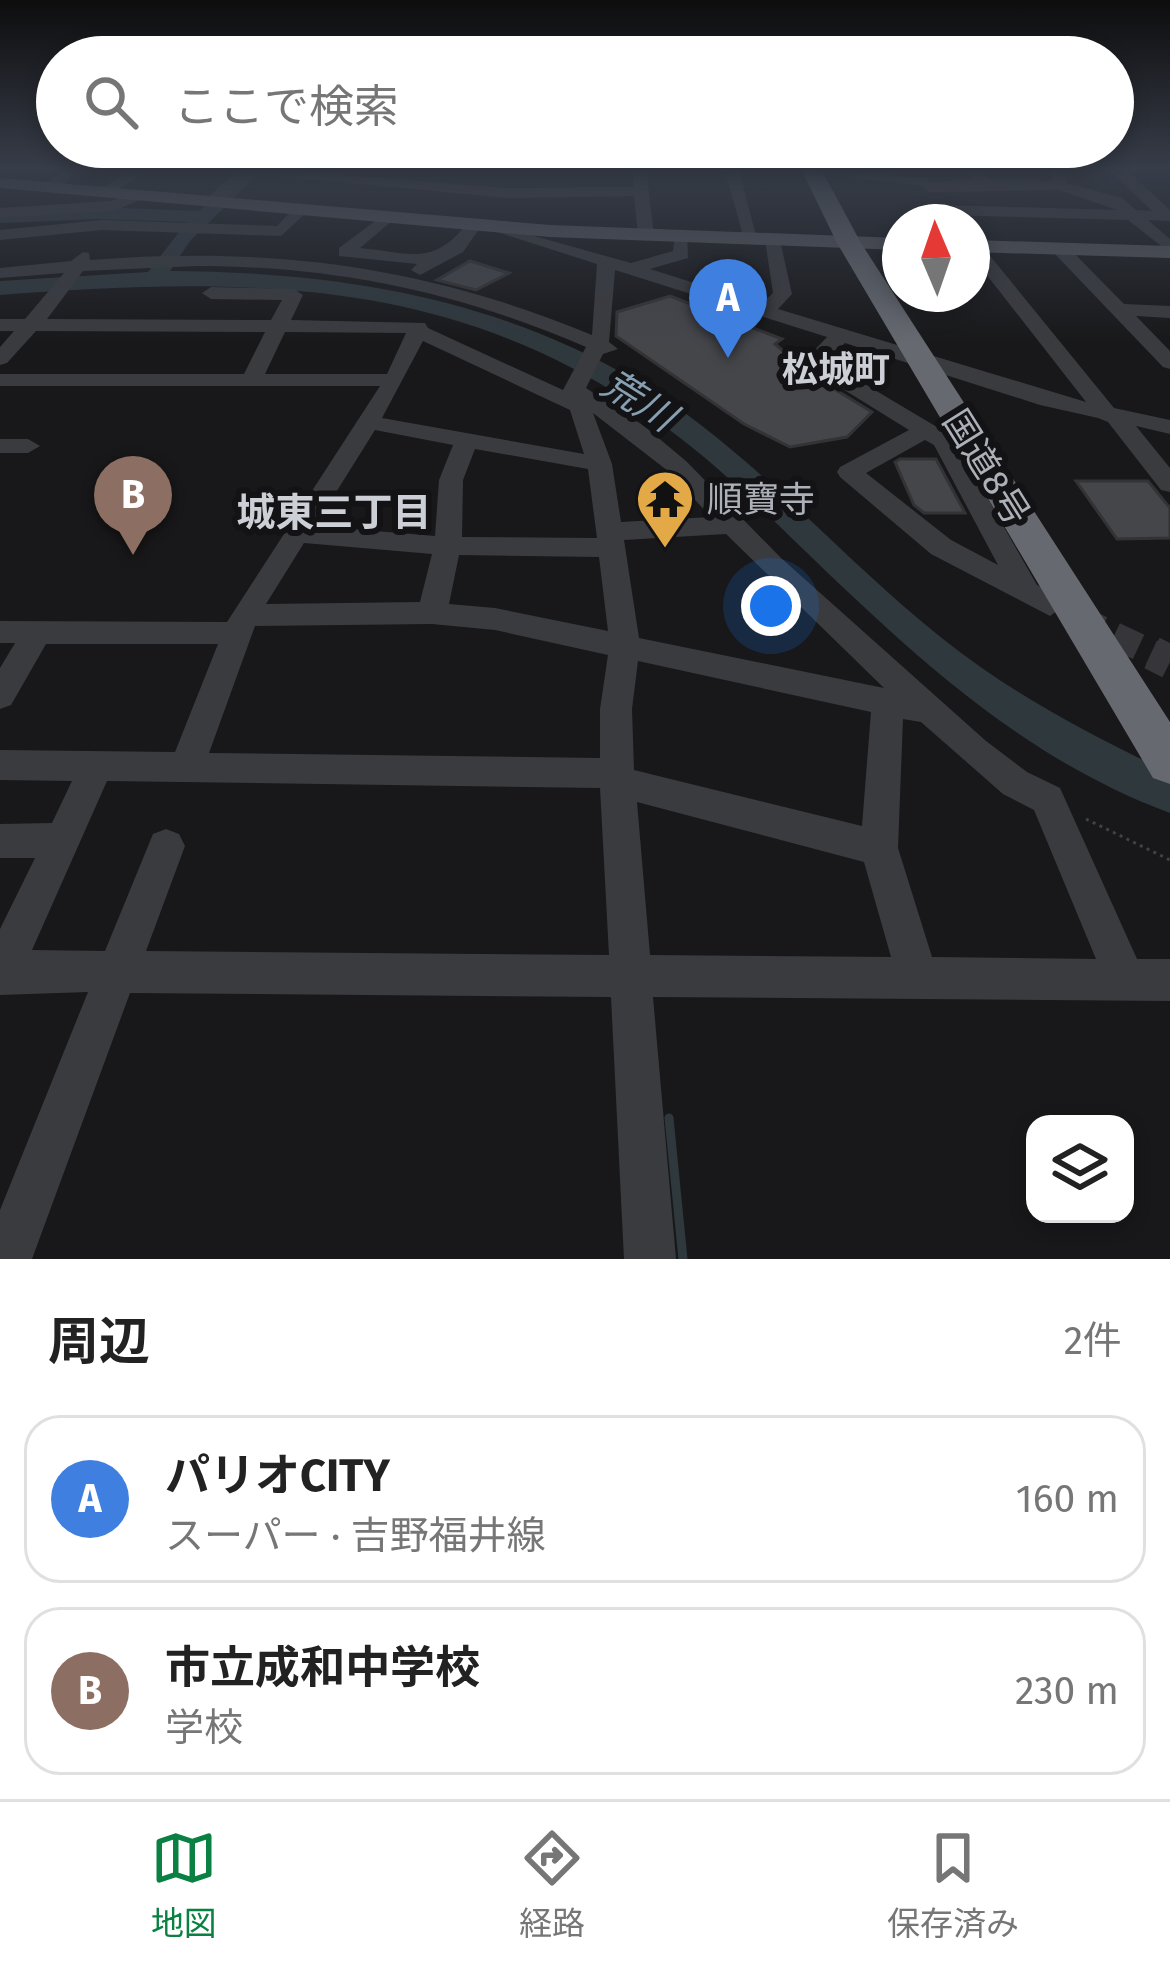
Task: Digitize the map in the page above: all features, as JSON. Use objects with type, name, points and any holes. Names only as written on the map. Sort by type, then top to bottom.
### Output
[{"type":"highway","name":"国道8号","points":[[852,226],[1166,738]]},
{"type":"highway","name":"国道8号","points":[[861,243],[882,268]]},
{"type":"highway","name":"国道8号","points":[[911,312],[933,362]]},
{"type":"main road","points":[[488,226],[882,244]]},
{"type":"main road","points":[[990,247],[1170,250]]},
{"type":"street","points":[[0,235],[40,226]]},
{"type":"street","points":[[0,359],[59,294],[100,226]]},
{"type":"street","points":[[205,226],[281,231],[286,226]]},
{"type":"street","points":[[377,226],[345,253],[435,261]]},
{"type":"street","points":[[404,278],[488,226],[1112,415],[1170,427]]},
{"type":"street","points":[[645,226],[646,236]]},
{"type":"street","points":[[756,226],[783,294],[763,312]]},
{"type":"street","points":[[1142,226],[1170,250]]},
{"type":"street","points":[[231,230],[221,245],[351,248]]},
{"type":"street","points":[[628,270],[682,254],[682,237]]},
{"type":"street","points":[[1060,249],[1170,363]]},
{"type":"street","points":[[606,263],[600,347],[576,392],[600,464],[625,646],[616,709],[617,777],[650,1259]]},
{"type":"street","points":[[0,273],[78,266],[266,264],[360,270],[489,302],[600,347]]},
{"type":"street","points":[[990,268],[1170,484]]},
{"type":"street","points":[[211,293],[294,295],[250,380]]},
{"type":"street","points":[[1119,310],[1170,312]]},
{"type":"street","points":[[0,325],[418,327],[395,380],[240,624],[187,765]]},
{"type":"street","points":[[418,332],[576,392],[636,430],[931,711],[1015,782],[1047,799],[1124,980]]},
{"type":"street","points":[[841,335],[815,360],[819,367],[944,441],[1039,599],[941,547],[849,472],[925,430]]},
{"type":"street","points":[[0,380],[395,380]]},
{"type":"street","points":[[368,422],[600,464]]},
{"type":"street","points":[[432,613],[448,545],[452,480],[467,440]]},
{"type":"street","points":[[0,446],[28,446]]},
{"type":"street","points":[[297,533],[448,545],[610,540],[733,525]]},
{"type":"street","points":[[0,632],[432,613],[495,619],[931,711]]},
{"type":"street","points":[[0,696],[38,632]]},
{"type":"street","points":[[888,702],[879,848],[917,977]]},
{"type":"street","points":[[0,765],[187,765],[617,777],[879,848]]},
{"type":"street","points":[[98,765],[0,972],[1170,980]]},
{"type":"street","points":[[0,841],[62,840]]},
{"type":"street","points":[[6,1259],[166,846]]},
{"type":"path","points":[[1047,799],[1170,860]]},
{"type":"building","points":[[470,261],[509,273],[476,290],[437,280]]},
{"type":"building","points":[[670,296],[782,339],[775,344],[810,374],[872,412],[847,437],[790,447],[744,424],[616,336],[617,312]]},
{"type":"building","points":[[936,459],[965,513],[924,513],[914,505],[895,462]]},
{"type":"building","points":[[1076,481],[1148,481],[1170,508],[1170,538],[1117,539]]},
{"type":"waterway","points":[[156,276],[194,226]]},
{"type":"waterway","name":"荒川","points":[[0,288],[165,278],[322,284],[398,296],[474,316],[550,346],[626,386],[718,453],[927,647],[972,682],[1044,728],[1170,794]]},
{"type":"waterway","points":[[669,1118],[683,1259]]},
{"type":"tunnel","points":[[1077,618],[1158,656]]},
{"type":"tunnel","points":[[1152,653],[1158,656]]},
{"type":"tunnel","points":[[1158,656],[1170,662]]},
{"type":"place","name":"パリオCITY","points":[[728,358]]},
{"type":"place","name":"順寶寺","points":[[665,550]]},
{"type":"place","name":"市立成和中学校","points":[[133,555]]},
{"type":"district","name":"松城町","points":[[836,369]]},
{"type":"district","name":"城東三丁目","points":[[334,512]]}]
